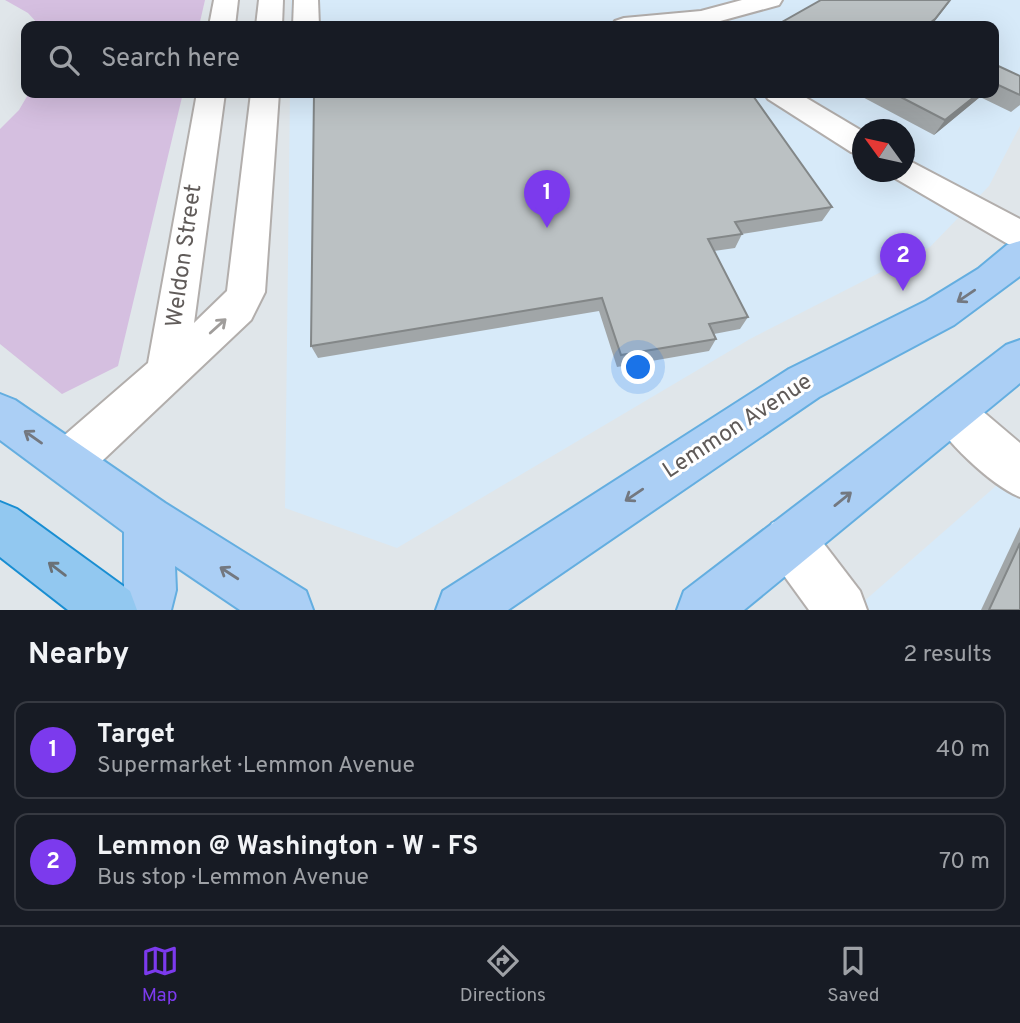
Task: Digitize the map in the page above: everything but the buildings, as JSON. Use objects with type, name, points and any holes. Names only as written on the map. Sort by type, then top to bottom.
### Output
[{"type":"highway","points":[[0,526],[135,603]]},
{"type":"main road","name":"Lemmon Avenue","points":[[461,610],[804,383],[940,313],[1020,255]]},
{"type":"main road","points":[[703,610],[1020,358]]},
{"type":"main road","points":[[0,414],[148,520],[286,610]]},
{"type":"main road","points":[[135,603],[148,520]]},
{"type":"main road","points":[[738,610],[782,547]]},
{"type":"street","points":[[223,21],[226,0]]},
{"type":"street","points":[[269,21],[271,0]]},
{"type":"street","points":[[306,0],[306,21]]},
{"type":"street","points":[[709,21],[770,0]]},
{"type":"street","name":"Weldon Street","points":[[167,372],[210,98]]},
{"type":"street","name":"Weldon Street","points":[[68,462],[237,309],[246,292],[265,98]]},
{"type":"street","points":[[786,98],[852,138]]},
{"type":"street","points":[[203,141],[262,132]]},
{"type":"street","points":[[915,175],[1020,234]]},
{"type":"street","points":[[953,412],[1020,474]]},
{"type":"street","points":[[782,547],[841,610]]},
{"type":"shaded area","points":[[5,0],[205,0],[200,21],[35,21],[28,13]]},
{"type":"shaded area","points":[[291,0],[1020,0],[1020,126],[989,186],[930,247],[750,339],[397,548],[285,508],[290,98],[999,98],[999,21],[291,21]]},
{"type":"shaded area","points":[[26,98],[182,98],[118,366],[62,394],[0,344],[0,129],[19,110]]},
{"type":"shaded area","points":[[1020,465],[1020,610],[854,610]]},
{"type":"place","name":"Target","points":[[547,228]]},
{"type":"place","name":"Lemmon @ Washington - W - FS","points":[[903,291]]}]
